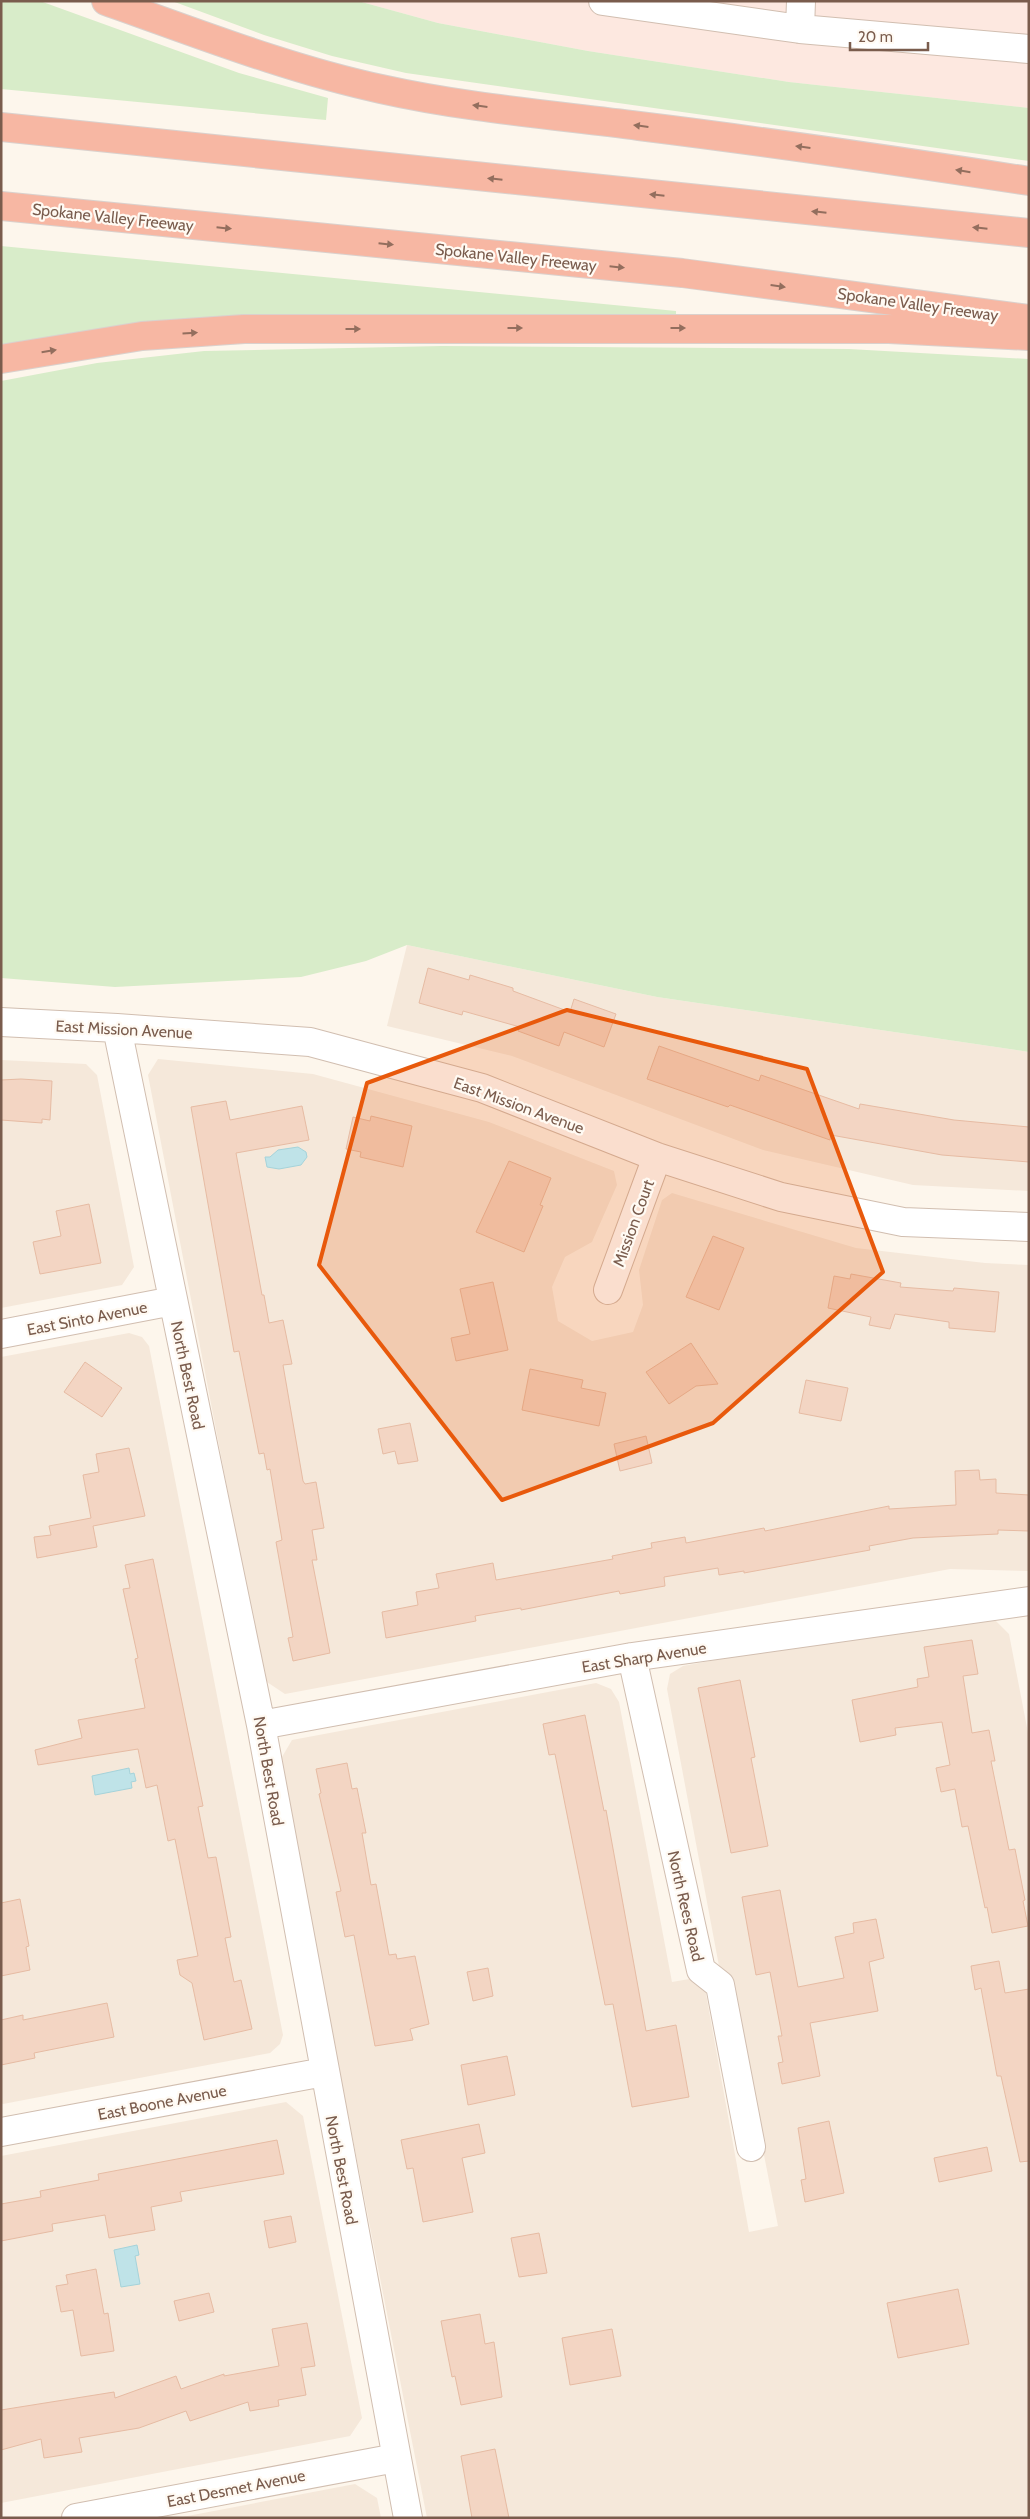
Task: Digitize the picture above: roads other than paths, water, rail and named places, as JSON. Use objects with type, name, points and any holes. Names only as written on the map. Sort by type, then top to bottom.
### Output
[{"type":"highway","points":[[106,1],[269,58],[340,80],[384,90],[466,104],[829,150],[1029,180]]},
{"type":"highway","points":[[1,127],[1029,233]]},
{"type":"highway","name":"Spokane Valley Freeway","points":[[1,206],[682,273],[1029,319]]},
{"type":"highway","points":[[1,359],[142,336],[244,329],[889,329],[1029,336]]},
{"type":"street","points":[[603,1],[800,29],[1029,49]]},
{"type":"street","points":[[800,29],[801,1]]},
{"type":"street","name":"East Mission Avenue","points":[[1,1022],[118,1028],[310,1042],[482,1088],[657,1157],[781,1196],[903,1222],[1029,1227]]},
{"type":"street","name":"North Best Road","points":[[118,1028],[261,1724],[408,2518]]},
{"type":"street","name":"Mission Court","points":[[608,1290],[657,1157]]},
{"type":"street","name":"East Sinto Avenue","points":[[1,1334],[173,1301]]},
{"type":"street","name":"East Sharp Avenue","points":[[261,1724],[632,1657],[1029,1601]]},
{"type":"street","name":"North Rees Road","points":[[632,1657],[700,1970],[720,1984],[751,2147]]},
{"type":"street","name":"East Boone Avenue","points":[[1,2132],[324,2072]]},
{"type":"street","name":"East Desmet Avenue","points":[[76,2518],[396,2458]]},
{"type":"water","points":[[298,1147],[306,1152],[307,1157],[301,1165],[279,1169],[267,1167],[265,1157],[270,1157],[278,1150]]},
{"type":"water","points":[[129,1768],[130,1774],[134,1773],[136,1781],[131,1782],[132,1788],[95,1795],[92,1776]]},
{"type":"water","points":[[137,2245],[139,2255],[135,2256],[140,2284],[121,2287],[114,2250]]}]
